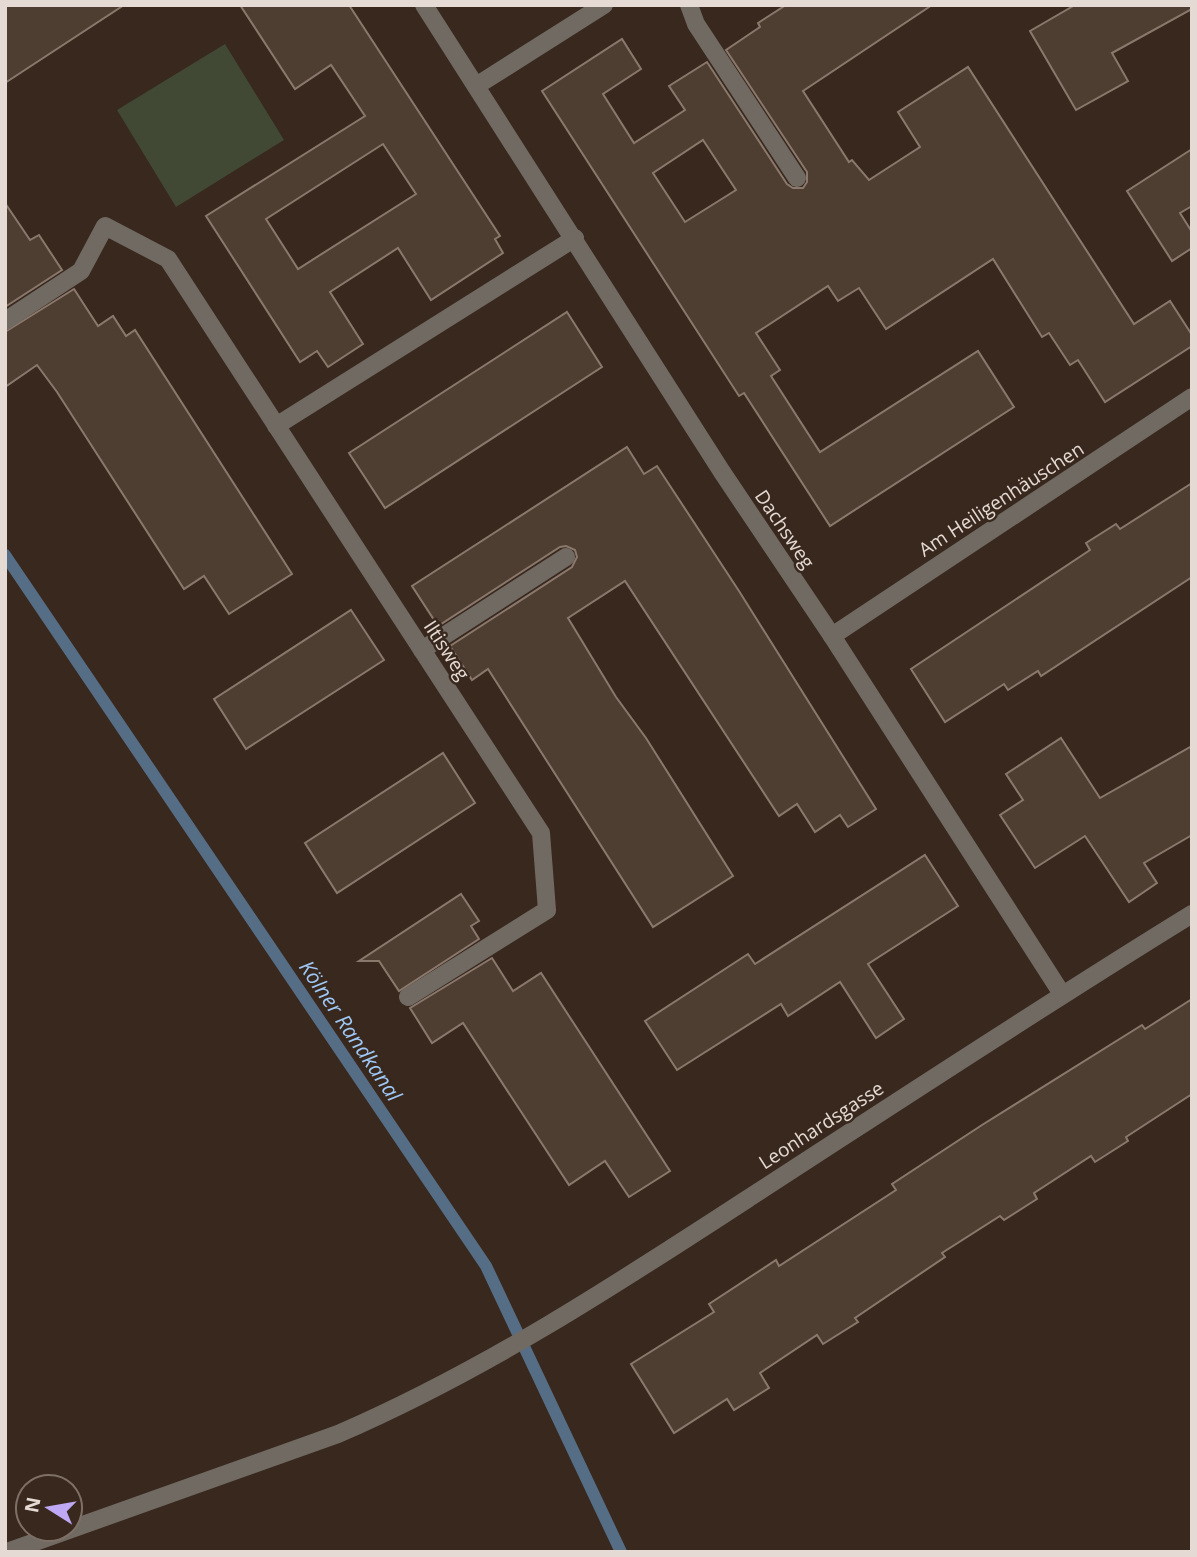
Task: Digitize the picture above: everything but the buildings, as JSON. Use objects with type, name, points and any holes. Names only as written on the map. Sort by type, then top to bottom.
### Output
[{"type":"street","name":"Dachsweg","points":[[424,5],[722,472],[832,636],[1062,993]]},
{"type":"street","points":[[476,86],[604,5]]},
{"type":"street","points":[[689,5],[696,24],[797,177]]},
{"type":"street","name":"Iltisweg","points":[[5,321],[81,271],[105,226],[168,260],[541,833],[547,910],[408,997]]},
{"type":"street","points":[[276,426],[575,238]]},
{"type":"street","name":"Am Heiligenhäuschen","points":[[832,636],[1192,397]]},
{"type":"street","points":[[422,650],[566,556]]},
{"type":"street","name":"Leonhardsgasse","points":[[7,1552],[338,1434],[384,1414],[472,1368],[574,1310],[1062,993],[1192,915]]},
{"type":"green space","points":[[225,44],[284,140],[176,207],[117,110]]},
{"type":"waterway","name":"Kölner Randkanal","points":[[5,555],[486,1266],[621,1552]]}]
